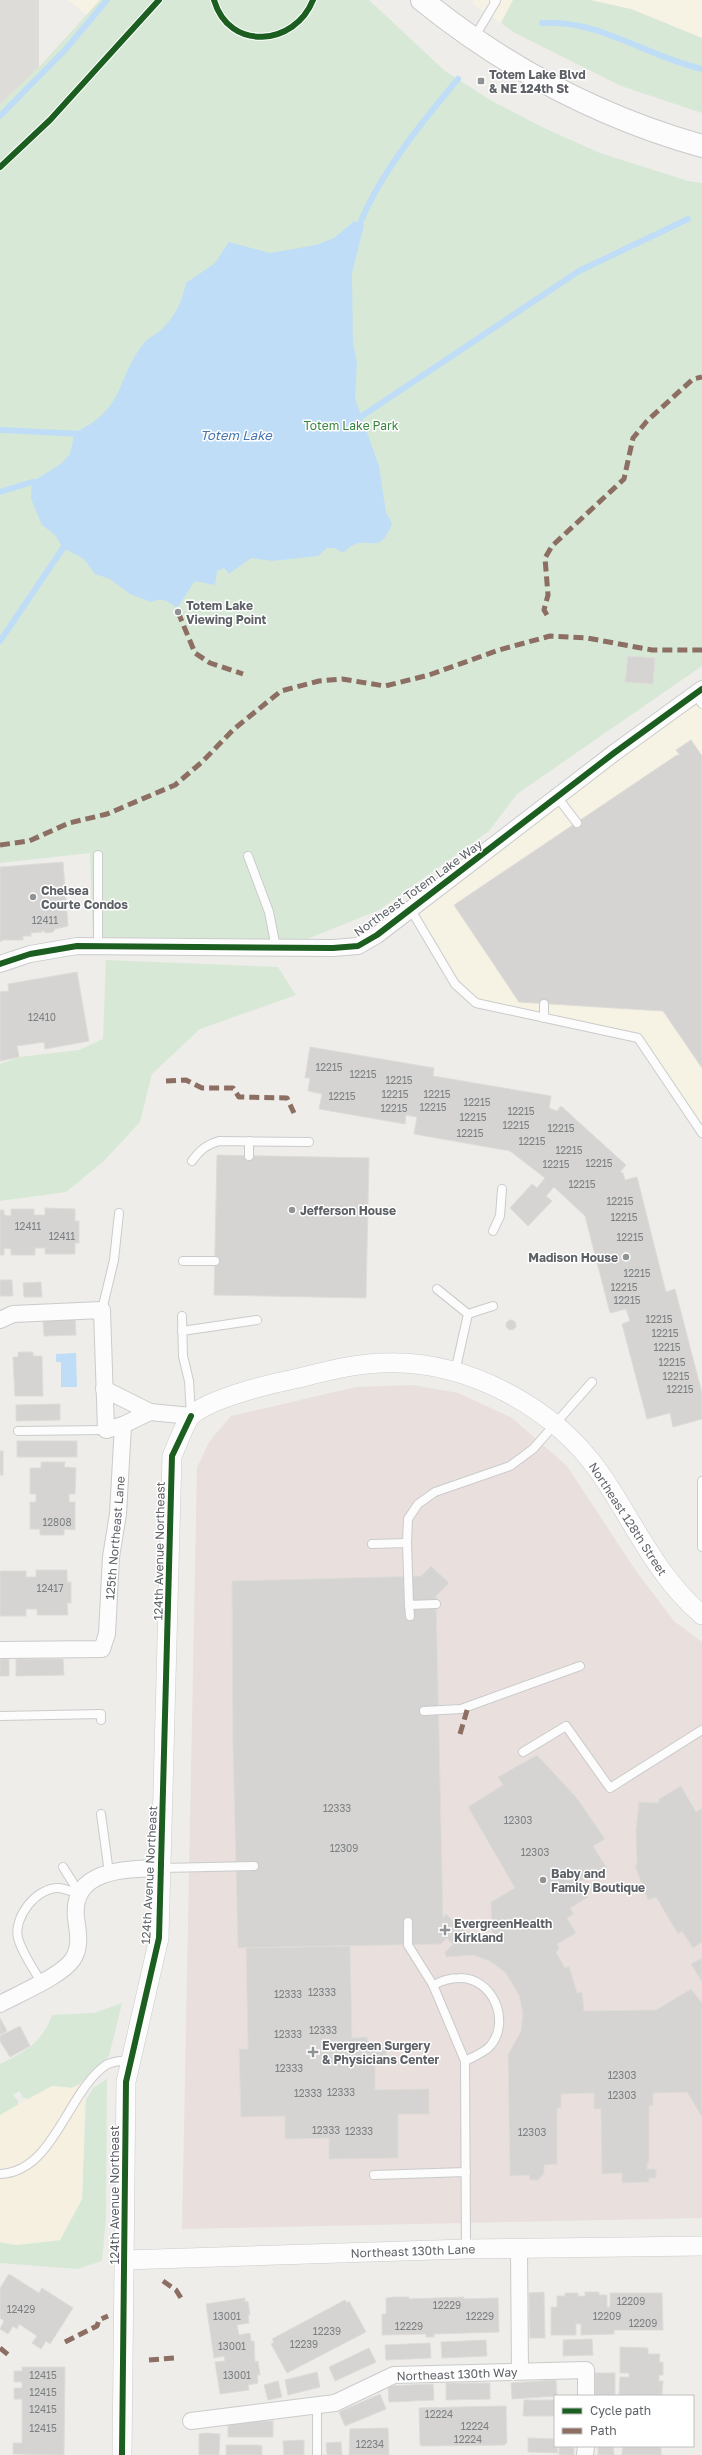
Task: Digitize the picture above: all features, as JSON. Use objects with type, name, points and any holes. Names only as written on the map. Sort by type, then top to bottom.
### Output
[{"type":"main road","points":[[422,0],[473,39],[525,72],[586,104],[637,125],[702,146]]},
{"type":"street","name":"Northeast Totem Lake Way","points":[[0,964],[30,954],[77,946],[276,948],[358,946],[411,910],[558,798],[700,696]]},
{"type":"street","points":[[0,1320],[13,1314],[102,1310],[106,1430],[123,1425],[150,1412]]},
{"type":"street","name":"Northeast 128th Street","points":[[191,1416],[212,1404],[240,1393],[352,1366],[383,1362],[407,1364],[455,1372],[501,1389],[540,1413],[555,1425],[586,1455],[600,1474],[655,1563],[686,1602],[702,1616]]},
{"type":"street","points":[[104,1389],[150,1412],[191,1416]]},
{"type":"street","name":"124th Avenue Northeast","points":[[122,2455],[126,2082],[130,2060],[151,1979],[159,1938],[172,1456],[191,1416]]},
{"type":"street","name":"125th Northeast Lane","points":[[0,1650],[102,1649],[108,1634],[111,1557],[118,1514],[123,1425]]},
{"type":"street","points":[[0,2004],[58,1973],[73,1960],[78,1944],[75,1907],[82,1886],[100,1876],[109,1873],[128,1869],[162,1868]]},
{"type":"street","name":"Northeast 130th Lane","points":[[124,2260],[466,2249],[702,2246]]},
{"type":"street","points":[[519,2249],[520,2372]]},
{"type":"street","name":"Northeast 130th Way","points":[[191,2421],[336,2403],[394,2375],[586,2370],[586,2395]]},
{"type":"lane","points":[[473,39],[496,1],[494,0]]},
{"type":"lane","points":[[558,798],[577,823]]},
{"type":"lane","points":[[98,855],[98,947]]},
{"type":"lane","points":[[248,856],[268,912],[276,948]]},
{"type":"lane","points":[[411,910],[455,984],[476,1003],[638,1038],[702,1133]]},
{"type":"lane","points":[[544,1004],[544,1018]]},
{"type":"lane","points":[[192,1161],[199,1150],[209,1144],[219,1141],[309,1142]]},
{"type":"lane","points":[[249,1141],[249,1156]]},
{"type":"lane","points":[[494,1231],[500,1216],[502,1189]]},
{"type":"lane","points":[[102,1310],[114,1260],[119,1213]]},
{"type":"lane","points":[[183,1261],[215,1261]]},
{"type":"lane","points":[[437,1289],[468,1314]]},
{"type":"lane","points":[[468,1314],[494,1306]]},
{"type":"lane","points":[[455,1372],[468,1314]]},
{"type":"lane","points":[[182,1316],[183,1356],[189,1381],[191,1416]]},
{"type":"lane","points":[[182,1331],[257,1320]]},
{"type":"lane","points":[[410,1616],[407,1543],[408,1519],[418,1504],[434,1492],[510,1466],[533,1449],[592,1382]]},
{"type":"lane","points":[[18,1431],[106,1430]]},
{"type":"lane","points":[[702,1481],[702,1547]]},
{"type":"lane","points":[[372,1544],[407,1543]]},
{"type":"lane","points":[[409,1605],[436,1604]]},
{"type":"lane","points":[[424,1711],[461,1709],[580,1666]]},
{"type":"lane","points":[[0,1716],[40,1718],[101,1714],[101,1720]]},
{"type":"lane","points":[[523,1752],[566,1726],[610,1788],[702,1730]]},
{"type":"lane","points":[[101,1814],[109,1873]]},
{"type":"lane","points":[[162,1868],[254,1866]]},
{"type":"lane","points":[[63,1867],[80,1894]]},
{"type":"lane","points":[[41,1982],[18,1937],[17,1924],[22,1911],[32,1901],[57,1888],[80,1894]]},
{"type":"lane","points":[[408,1922],[408,1945],[433,1985],[465,2062],[466,2249]]},
{"type":"lane","points":[[433,1985],[447,1979],[461,1977],[477,1982],[490,1992],[498,2006],[500,2020],[498,2034],[491,2046],[465,2062]]},
{"type":"lane","points":[[0,2174],[14,2174],[44,2151],[85,2089],[107,2065],[130,2060]]},
{"type":"lane","points":[[374,2175],[466,2172]]},
{"type":"lane","points":[[317,2405],[317,2455]]},
{"type":"shaded area","points":[[0,0],[39,0],[39,67],[0,105]]},
{"type":"shaded area","points":[[68,0],[100,0],[87,15]]},
{"type":"shaded area","points":[[473,0],[513,0],[501,23],[473,4]]},
{"type":"shaded area","points":[[590,0],[702,0],[702,38],[631,9]]},
{"type":"shaded area","points":[[695,694],[702,704],[702,1133],[638,1039],[476,1003],[455,984],[411,910]]},
{"type":"shaded area","name":"EvergreenHealth Kirkland","points":[[412,1385],[458,1393],[512,1418],[567,1466],[636,1571],[674,1621],[702,1642],[702,2218],[182,2229],[197,1468],[209,1442],[231,1416],[356,1387]]},
{"type":"green space","name":"Totem Lake Park","points":[[100,0],[369,0],[445,71],[492,101],[542,127],[600,153],[688,181],[702,183],[702,666],[517,794],[489,831],[379,910],[300,942],[93,937],[90,853],[0,863],[0,105],[39,67]]},
{"type":"green space","points":[[513,0],[590,0],[631,9],[702,38],[702,113],[621,86],[513,32],[501,23]]},
{"type":"green space","points":[[106,960],[278,967],[296,995],[200,1029],[152,1074],[140,1122],[104,1161],[66,1192],[0,1201],[0,1064],[19,1057],[79,1050],[103,1039]]},
{"type":"green space","points":[[122,2003],[109,2056],[78,2085],[72,2088],[52,2086],[28,2099],[22,2097],[20,2091],[13,2095],[18,2101],[18,2105],[0,2115],[0,2064],[18,2055],[32,2045],[43,2033],[52,2015],[94,2013]]},
{"type":"green space","points":[[107,2079],[106,2218],[102,2261],[77,2269],[0,2263],[0,2242],[16,2245],[60,2240],[82,2199],[86,2100],[93,2088]]},
{"type":"sand","points":[[78,2085],[85,2089],[82,2199],[60,2240],[16,2245],[0,2242],[0,2115],[52,2086],[72,2088]]},
{"type":"water","name":"Totem Lake","points":[[354,221],[364,225],[352,273],[353,343],[357,362],[355,398],[379,466],[386,512],[392,523],[388,533],[379,542],[359,543],[353,545],[343,553],[335,548],[327,548],[318,556],[273,561],[251,558],[229,574],[224,568],[217,571],[215,585],[195,581],[177,608],[164,600],[151,602],[130,594],[110,579],[95,574],[84,559],[63,548],[55,535],[42,525],[31,499],[32,482],[62,463],[70,454],[75,432],[92,423],[104,413],[112,403],[136,354],[146,341],[168,323],[175,313],[183,296],[186,283],[215,263],[229,242],[270,253],[316,245],[334,238]]},
{"type":"water","points":[[76,1353],[77,1387],[61,1387],[61,1362],[56,1362],[56,1354]]},
{"type":"building","points":[[628,656],[655,658],[653,684],[625,682]]},
{"type":"building","points":[[691,740],[702,756],[702,1068],[663,1011],[519,1002],[454,905],[677,755],[680,755],[676,750]]},
{"type":"building","name":"Chelsea Courte Condos","points":[[63,862],[68,926],[55,929],[53,932],[46,933],[42,930],[42,932],[31,933],[31,936],[23,936],[23,940],[3,940],[0,942],[0,867]]},
{"type":"building","points":[[77,972],[89,1041],[45,1049],[44,1042],[17,1046],[19,1057],[0,1061],[0,992],[9,991],[8,984]]},
{"type":"building","name":"Madison House","points":[[310,1047],[434,1068],[433,1076],[551,1096],[549,1108],[557,1111],[561,1106],[626,1165],[620,1172],[623,1173],[625,1180],[637,1177],[666,1292],[675,1289],[702,1393],[702,1419],[673,1427],[670,1413],[647,1419],[622,1324],[630,1321],[626,1309],[610,1313],[585,1216],[554,1187],[546,1196],[552,1201],[528,1226],[510,1208],[532,1184],[537,1188],[545,1178],[510,1151],[414,1134],[417,1117],[406,1115],[405,1124],[319,1109],[322,1094],[308,1091],[310,1078],[305,1078]]},
{"type":"building","name":"Jefferson House","points":[[217,1155],[369,1158],[366,1298],[214,1295]]},
{"type":"building","points":[[45,1208],[75,1209],[75,1221],[79,1221],[79,1243],[75,1243],[75,1254],[45,1254],[45,1248],[35,1248],[35,1255],[11,1255],[11,1249],[4,1248],[4,1255],[0,1255],[0,1210],[4,1210],[4,1215],[11,1216],[11,1209],[34,1209],[34,1215],[45,1215]]},
{"type":"building","points":[[0,1280],[12,1280],[13,1296],[0,1296]]},
{"type":"building","points":[[41,1282],[42,1297],[24,1297],[23,1283]]},
{"type":"building","points":[[75,1319],[76,1335],[44,1336],[43,1320]]},
{"type":"building","points":[[509,1320],[513,1320],[515,1321],[515,1329],[509,1330],[506,1327],[506,1323]]},
{"type":"building","points":[[18,1352],[33,1352],[33,1356],[42,1356],[43,1396],[15,1396],[13,1357],[18,1357]]},
{"type":"building","points":[[60,1404],[60,1420],[16,1421],[16,1405]]},
{"type":"building","points":[[17,1441],[77,1441],[77,1457],[17,1457]]},
{"type":"building","points":[[0,1451],[3,1451],[3,1475],[0,1475]]},
{"type":"building","points":[[41,1462],[65,1462],[64,1467],[76,1468],[75,1494],[69,1494],[69,1502],[75,1502],[75,1530],[64,1529],[64,1535],[40,1535],[40,1529],[30,1529],[30,1502],[36,1502],[36,1494],[30,1494],[30,1468],[41,1468]]},
{"type":"building","points":[[431,1566],[449,1583],[436,1596],[443,1918],[446,1914],[464,1931],[452,1944],[447,1938],[441,1944],[238,1948],[233,1748],[232,1581],[421,1576]]},
{"type":"building","points":[[36,1570],[67,1570],[67,1582],[71,1582],[71,1603],[67,1603],[68,1615],[37,1615],[37,1609],[26,1609],[26,1616],[0,1616],[0,1571],[26,1571],[26,1577],[36,1577]]},
{"type":"building","points":[[0,1659],[9,1659],[9,1676],[0,1676]]},
{"type":"building","points":[[16,1659],[63,1659],[64,1675],[16,1676]]},
{"type":"building","points":[[537,1755],[576,1797],[605,1839],[593,1846],[606,1867],[579,1882],[588,1897],[570,1908],[574,1914],[567,1918],[576,1933],[557,1944],[559,1948],[556,1952],[565,1968],[569,1966],[577,1993],[582,1992],[584,2011],[656,2010],[691,1989],[702,2003],[702,2117],[687,2092],[653,2093],[653,2105],[649,2106],[649,2163],[647,2163],[647,2169],[656,2169],[656,2178],[649,2178],[649,2182],[622,2183],[622,2173],[602,2174],[601,2109],[594,2109],[594,2093],[561,2094],[561,2108],[557,2108],[557,2164],[544,2165],[544,2173],[538,2180],[530,2180],[529,2175],[510,2176],[508,2055],[521,2031],[523,2013],[519,1995],[505,1972],[490,1961],[473,1955],[446,1957],[445,1952],[465,1932],[492,1937],[491,1902],[515,1888],[468,1807],[503,1785],[498,1777]]},
{"type":"building","points":[[681,1786],[696,1812],[702,1808],[702,1942],[693,1948],[682,1931],[678,1934],[656,1897],[648,1900],[635,1866],[637,1865],[636,1831],[639,1802],[659,1803],[659,1799]]},
{"type":"building","name":"Evergreen Surgery & Physicians Center","points":[[350,1946],[352,2038],[367,2037],[368,2047],[386,2047],[387,2062],[375,2062],[375,2090],[429,2089],[429,2114],[398,2114],[398,2158],[329,2159],[329,2138],[285,2139],[285,2116],[241,2117],[239,2049],[248,2049],[246,1948]]},
{"type":"building","points":[[702,1958],[702,1982],[691,1964]]},
{"type":"building","points":[[0,2018],[7,2031],[0,2035]]},
{"type":"building","points":[[20,2026],[30,2046],[10,2057],[0,2041],[0,2036]]},
{"type":"building","points":[[9,2274],[39,2293],[42,2288],[73,2308],[50,2344],[46,2341],[41,2349],[32,2343],[37,2336],[19,2324],[17,2329],[13,2326],[8,2334],[0,2329],[4,2321],[0,2318],[0,2288]]},
{"type":"building","points":[[544,2292],[545,2338],[530,2338],[529,2293]]},
{"type":"building","points":[[585,2292],[599,2292],[599,2295],[607,2295],[607,2307],[610,2307],[610,2293],[662,2293],[663,2330],[614,2330],[614,2334],[581,2335],[581,2324],[576,2324],[576,2335],[551,2335],[551,2307],[557,2307],[557,2296],[565,2296],[565,2293],[578,2293],[578,2296],[585,2296]]},
{"type":"building","points":[[409,2297],[409,2299],[464,2297],[464,2299],[498,2298],[499,2332],[434,2334],[434,2337],[426,2337],[426,2334],[382,2335],[382,2314],[386,2314],[386,2298]]},
{"type":"building","points":[[245,2298],[245,2302],[248,2301],[250,2315],[248,2315],[249,2323],[237,2325],[239,2335],[250,2333],[251,2341],[254,2341],[255,2362],[258,2361],[260,2375],[257,2375],[258,2383],[248,2385],[249,2390],[220,2394],[215,2362],[225,2361],[224,2356],[214,2358],[206,2304]]},
{"type":"building","points":[[345,2300],[347,2303],[349,2301],[366,2332],[287,2373],[271,2344],[274,2342],[272,2339]]},
{"type":"building","points":[[592,2339],[593,2355],[563,2356],[563,2340]]},
{"type":"building","points":[[486,2340],[487,2356],[442,2358],[441,2342]]},
{"type":"building","points":[[430,2343],[431,2358],[386,2360],[385,2345]]},
{"type":"building","points":[[620,2347],[648,2348],[648,2354],[660,2354],[659,2362],[663,2362],[663,2375],[659,2375],[659,2381],[663,2381],[662,2395],[619,2395],[620,2377],[629,2377],[629,2373],[620,2373]]},
{"type":"building","points":[[369,2348],[376,2362],[335,2381],[329,2367]]},
{"type":"building","points":[[22,2367],[65,2367],[64,2455],[13,2454],[13,2443],[22,2443],[22,2399],[14,2399],[14,2388],[22,2388],[22,2382],[14,2382],[14,2371],[22,2371]]},
{"type":"building","points":[[317,2372],[320,2387],[288,2395],[285,2380]]},
{"type":"building","points":[[595,2373],[615,2373],[615,2395],[595,2395]]},
{"type":"building","points":[[556,2380],[557,2395],[512,2399],[511,2383]]},
{"type":"building","points":[[278,2381],[282,2397],[268,2400],[264,2385]]},
{"type":"building","points":[[446,2383],[490,2383],[490,2399],[446,2400]]},
{"type":"building","points":[[433,2384],[434,2400],[389,2402],[388,2386]]},
{"type":"building","points":[[380,2394],[386,2409],[345,2426],[339,2412]]},
{"type":"building","points":[[524,2400],[554,2400],[554,2416],[523,2416]]},
{"type":"building","points":[[506,2406],[507,2442],[505,2445],[421,2446],[420,2444],[419,2408]]},
{"type":"building","points":[[228,2421],[273,2421],[273,2437],[228,2437]]},
{"type":"building","points":[[388,2428],[389,2455],[349,2455],[350,2429]]},
{"type":"building","points":[[199,2434],[220,2434],[219,2455],[199,2455]]},
{"type":"building","points":[[528,2438],[554,2439],[554,2447],[557,2447],[558,2453],[528,2452]]},
{"type":"building","points":[[304,2440],[304,2455],[284,2455],[283,2441]]},
{"type":"building","points":[[341,2442],[342,2455],[327,2455],[326,2443]]},
{"type":"building","points":[[226,2445],[262,2446],[262,2455],[226,2455]]},
{"type":"building","points":[[559,2447],[574,2448],[574,2455],[559,2455]]},
{"type":"building","points":[[598,2447],[613,2447],[614,2455],[598,2455]]},
{"type":"building","points":[[623,2447],[661,2447],[661,2455],[622,2455]]},
{"type":"waterway","points":[[0,116],[65,50],[107,0]]},
{"type":"waterway","points":[[542,23],[563,23],[583,27],[702,69]]},
{"type":"waterway","points":[[357,231],[376,191],[401,151],[458,79]]},
{"type":"waterway","points":[[353,422],[579,271],[688,219]]},
{"type":"waterway","points":[[0,430],[82,434]]},
{"type":"waterway","points":[[0,492],[32,482],[40,482]]},
{"type":"waterway","points":[[0,641],[63,548],[69,546]]},
{"type":"marked path","points":[[547,615],[544,610],[548,595],[545,558],[552,546],[624,479],[633,438],[647,421],[693,379],[702,377]]},
{"type":"marked path","points":[[178,612],[195,653],[210,663],[243,674]]},
{"type":"marked path","points":[[0,845],[29,841],[69,823],[107,814],[175,785],[202,762],[234,729],[281,691],[319,681],[342,679],[385,686],[429,675],[499,650],[550,636],[587,638],[652,650],[702,650]]},
{"type":"marked path","points":[[166,1081],[186,1080],[202,1088],[233,1088],[239,1097],[287,1098],[294,1113]]},
{"type":"marked path","points":[[460,1734],[468,1707]]},
{"type":"marked path","points":[[163,2281],[176,2290],[181,2298]]},
{"type":"marked path","points":[[65,2342],[97,2326],[99,2320],[108,2316]]},
{"type":"marked path","points":[[0,2348],[11,2357]]},
{"type":"marked path","points":[[149,2360],[175,2358]]},
{"type":"cycle path","points":[[0,167],[50,120],[159,0]]},
{"type":"cycle path","points":[[214,0],[222,17],[233,28],[247,35],[262,37],[278,34],[292,27],[304,15],[313,0]]},
{"type":"cycle path","points":[[0,964],[30,954],[77,946],[333,948],[358,946],[377,935],[614,753],[702,689]]},
{"type":"cycle path","points":[[122,2455],[126,2082],[159,1938],[172,1456],[191,1416]]},
{"type":"place","name":"Totem Lake Blvd & NE 124th St","points":[[481,81]]},
{"type":"place","name":"Totem Lake Viewing Point","points":[[178,612]]},
{"type":"place","name":"Chelsea Courte Condos","points":[[33,897]]},
{"type":"place","name":"Jefferson House","points":[[292,1210]]},
{"type":"place","name":"Madison House","points":[[626,1257]]},
{"type":"place","name":"Baby and Family Boutique","points":[[543,1880]]},
{"type":"place","name":"EvergreenHealth Kirkland","points":[[445,1930]]},
{"type":"place","name":"Evergreen Surgery & Physicians Center","points":[[313,2052]]}]
